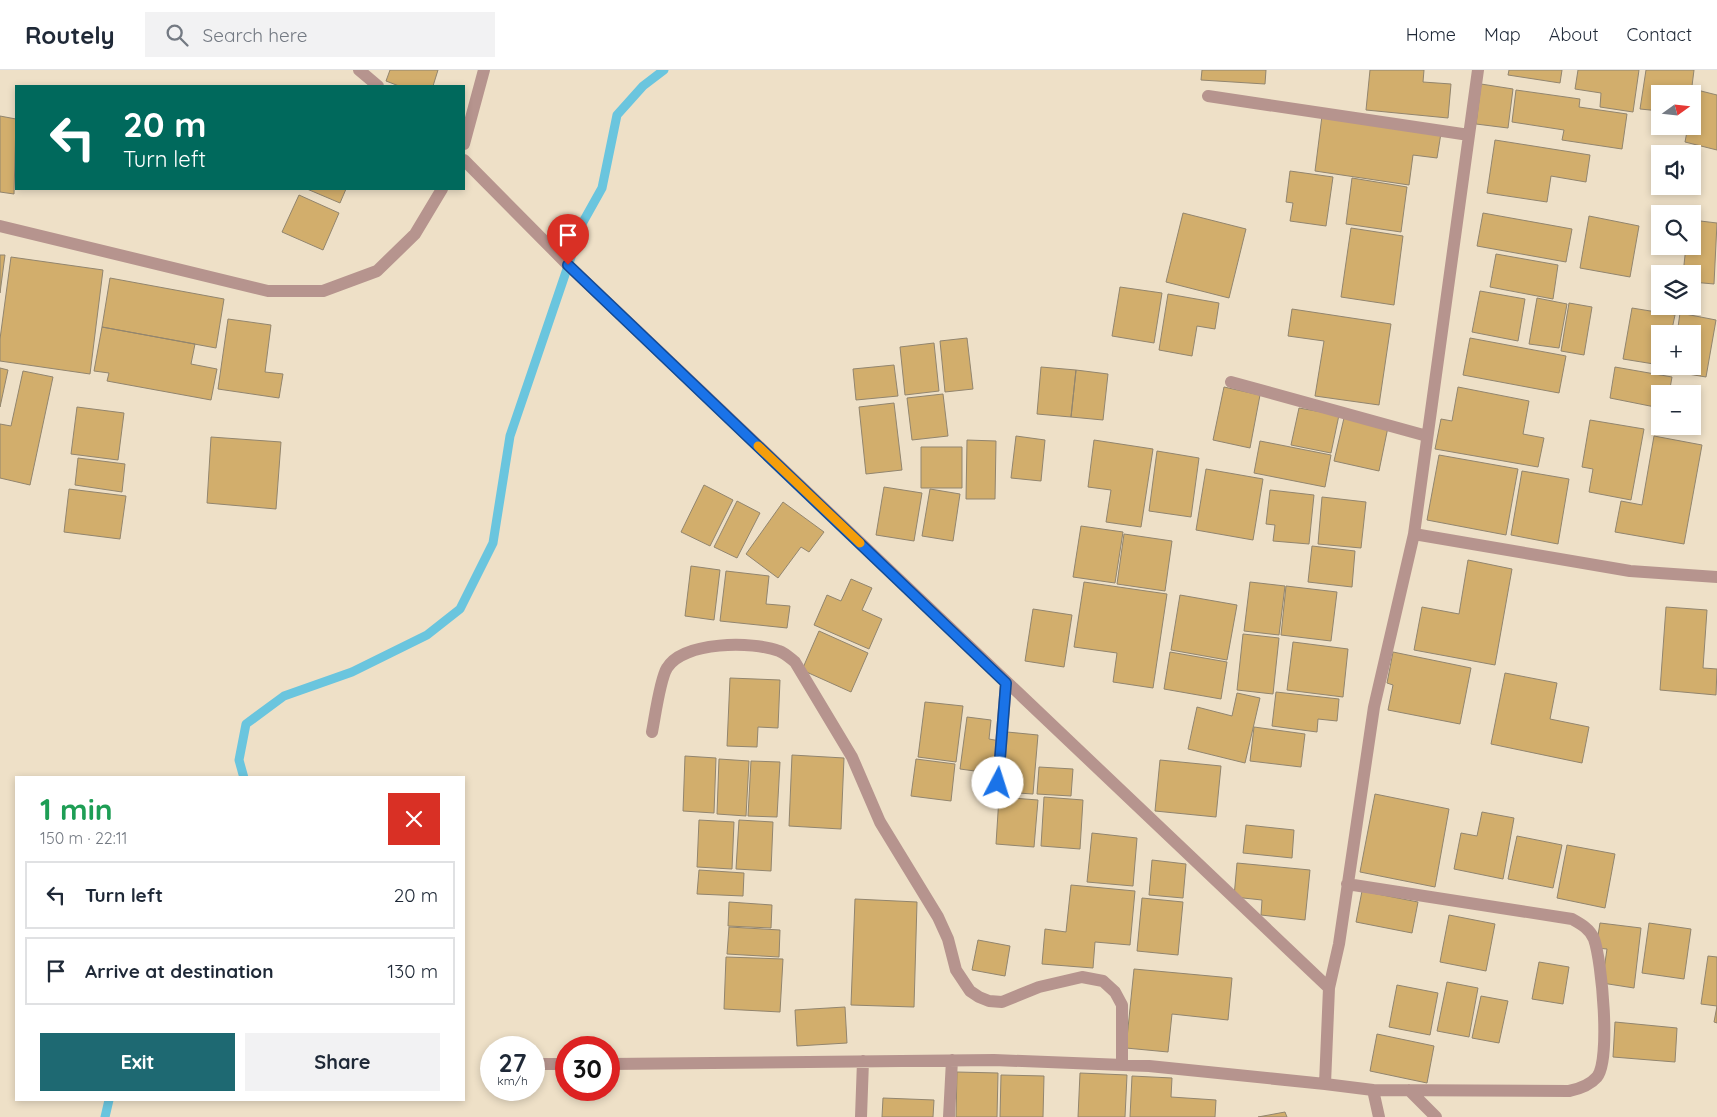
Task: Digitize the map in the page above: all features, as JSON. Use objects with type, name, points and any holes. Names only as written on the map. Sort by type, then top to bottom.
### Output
[{"type":"street","points":[[359,70],[377,85]]},
{"type":"street","points":[[465,140],[484,70]]},
{"type":"street","points":[[1325,1084],[1329,988],[1339,944],[1374,707],[1414,534],[1478,70]]},
{"type":"street","points":[[1208,96],[1469,135]]},
{"type":"street","points":[[465,161],[568,265],[1329,988]]},
{"type":"street","points":[[0,226],[268,291],[323,291],[377,271],[415,234],[441,190]]},
{"type":"street","points":[[1231,382],[1427,436]]},
{"type":"street","points":[[1414,534],[1630,571],[1717,577]]},
{"type":"street","points":[[652,732],[666,669],[676,658],[708,648],[750,644],[781,651],[795,662],[852,757],[880,822],[938,917],[948,940],[956,970],[970,990],[979,997],[989,1001],[1002,1002],[1040,987],[1082,977],[1103,981],[1116,992],[1122,1005],[1122,1065]]},
{"type":"street","points":[[998,783],[1006,683]]},
{"type":"street","points":[[620,1064],[952,1060],[1122,1065],[1373,1090],[1569,1091],[1582,1088],[1597,1077],[1604,1061],[1605,1031],[1594,939],[1585,926],[1572,919],[1347,884]]},
{"type":"street","points":[[949,1117],[952,1060]]},
{"type":"street","points":[[862,1117],[863,1061]]},
{"type":"street","points":[[1373,1090],[1379,1117]]},
{"type":"street","points":[[1409,1090],[1436,1117]]},
{"type":"building","points":[[390,70],[438,70],[433,85],[396,85],[386,81]]},
{"type":"building","points":[[1202,70],[1266,70],[1265,84],[1201,80]]},
{"type":"building","points":[[1370,70],[1424,70],[1423,82],[1451,84],[1448,118],[1366,110]]},
{"type":"building","points":[[1509,70],[1562,70],[1560,83],[1508,75]]},
{"type":"building","points":[[1578,70],[1639,70],[1633,112],[1600,107],[1601,93],[1575,89]]},
{"type":"building","points":[[1646,70],[1694,70],[1692,85],[1651,85],[1651,110],[1640,109]]},
{"type":"building","points":[[1481,84],[1513,89],[1508,128],[1476,124]]},
{"type":"building","points":[[1516,90],[1580,99],[1579,107],[1627,114],[1622,149],[1562,140],[1564,130],[1512,122]]},
{"type":"building","points":[[1701,91],[1717,95],[1717,150],[1685,142],[1686,135],[1701,135]]},
{"type":"building","points":[[0,116],[15,119],[15,156],[14,194],[0,192]]},
{"type":"building","points":[[1322,116],[1441,133],[1437,158],[1413,155],[1409,185],[1315,171]]},
{"type":"building","points":[[1495,140],[1590,155],[1586,182],[1551,176],[1547,202],[1487,193]]},
{"type":"building","points":[[1290,171],[1333,177],[1326,226],[1290,221],[1293,203],[1286,202]]},
{"type":"building","points":[[1352,178],[1407,187],[1401,232],[1346,224]]},
{"type":"building","points":[[309,190],[346,190],[340,203]]},
{"type":"building","points":[[299,195],[339,213],[323,250],[282,232]]},
{"type":"building","points":[[1183,213],[1246,229],[1229,298],[1166,282]]},
{"type":"building","points":[[1483,213],[1572,229],[1566,262],[1477,246]]},
{"type":"building","points":[[1589,216],[1639,226],[1630,277],[1580,268]]},
{"type":"building","points":[[1701,221],[1717,223],[1714,284],[1701,283],[1701,265],[1684,265],[1685,255],[1701,255]]},
{"type":"building","points":[[1351,228],[1403,236],[1394,305],[1341,297]]},
{"type":"building","points":[[1496,254],[1558,265],[1553,299],[1490,287]]},
{"type":"building","points":[[0,255],[5,255],[0,293]]},
{"type":"building","points":[[11,257],[103,270],[90,374],[0,361],[0,339]]},
{"type":"building","points":[[110,278],[224,299],[216,348],[102,327]]},
{"type":"building","points":[[1120,287],[1162,293],[1154,343],[1112,336]]},
{"type":"building","points":[[1480,291],[1525,299],[1518,341],[1472,332]]},
{"type":"building","points":[[1168,294],[1219,303],[1215,329],[1197,326],[1192,356],[1159,350]]},
{"type":"building","points":[[1537,298],[1567,304],[1559,348],[1529,344]]},
{"type":"building","points":[[1569,303],[1592,307],[1584,355],[1561,351]]},
{"type":"building","points":[[1632,308],[1651,311],[1651,315],[1675,315],[1673,325],[1651,325],[1651,364],[1623,359]]},
{"type":"building","points":[[1292,309],[1391,324],[1379,405],[1315,396],[1324,341],[1288,336]]},
{"type":"building","points":[[1680,315],[1716,320],[1706,377],[1694,375],[1701,375],[1701,325],[1678,325]]},
{"type":"building","points":[[228,319],[271,325],[265,372],[283,374],[279,398],[218,389]]},
{"type":"building","points":[[102,327],[195,344],[191,364],[217,369],[211,400],[107,381],[109,373],[94,371]]},
{"type":"building","points":[[967,338],[973,389],[945,392],[940,341]]},
{"type":"building","points":[[1470,338],[1566,356],[1559,393],[1463,375]]},
{"type":"building","points":[[934,343],[939,391],[905,395],[900,347]]},
{"type":"building","points":[[894,365],[898,396],[856,400],[853,369]]},
{"type":"building","points":[[1041,367],[1076,370],[1071,417],[1037,414]]},
{"type":"building","points":[[1615,367],[1651,373],[1651,375],[1672,377],[1671,385],[1651,385],[1651,406],[1610,398]]},
{"type":"building","points":[[0,368],[8,370],[0,407]]},
{"type":"building","points":[[1076,370],[1108,374],[1103,420],[1071,417]]},
{"type":"building","points":[[23,371],[53,377],[30,485],[0,478],[0,424],[11,426]]},
{"type":"building","points":[[1224,387],[1260,395],[1250,448],[1213,440]]},
{"type":"building","points":[[1458,387],[1529,401],[1523,434],[1544,438],[1538,467],[1435,449],[1441,419],[1452,421]]},
{"type":"building","points":[[943,394],[948,436],[912,440],[907,398]]},
{"type":"building","points":[[894,403],[902,470],[866,474],[859,407]]},
{"type":"building","points":[[77,407],[124,413],[118,460],[71,454]]},
{"type":"building","points":[[1299,408],[1339,415],[1331,453],[1291,445]]},
{"type":"building","points":[[1344,418],[1388,427],[1379,471],[1334,461]]},
{"type":"building","points":[[1590,420],[1644,429],[1631,500],[1589,492],[1593,469],[1582,467]]},
{"type":"building","points":[[1016,436],[1045,440],[1041,481],[1011,478]]},
{"type":"building","points":[[1654,436],[1702,445],[1684,544],[1615,532],[1621,501],[1642,505]]},
{"type":"building","points":[[211,437],[281,442],[276,509],[207,503]]},
{"type":"building","points":[[967,440],[996,441],[995,499],[966,499]]},
{"type":"building","points":[[1094,440],[1153,449],[1141,527],[1106,522],[1111,490],[1088,487]]},
{"type":"building","points":[[1260,441],[1331,455],[1325,487],[1254,473]]},
{"type":"building","points":[[921,447],[962,447],[962,488],[921,488]]},
{"type":"building","points":[[1157,451],[1199,458],[1191,517],[1149,511]]},
{"type":"building","points":[[1439,455],[1518,469],[1506,535],[1427,520]]},
{"type":"building","points":[[78,458],[125,464],[122,492],[75,485]]},
{"type":"building","points":[[1206,469],[1263,479],[1253,540],[1196,530]]},
{"type":"building","points":[[1522,471],[1569,479],[1558,544],[1511,535]]},
{"type":"building","points":[[704,485],[733,500],[710,546],[681,532]]},
{"type":"building","points":[[884,487],[922,493],[914,541],[876,535]]},
{"type":"building","points":[[69,489],[126,496],[120,539],[64,532]]},
{"type":"building","points":[[930,489],[960,494],[953,541],[922,536]]},
{"type":"building","points":[[1270,490],[1314,495],[1309,544],[1273,541],[1275,525],[1266,524]]},
{"type":"building","points":[[1322,497],[1366,502],[1361,548],[1318,544]]},
{"type":"building","points":[[737,501],[760,513],[737,558],[714,547]]},
{"type":"building","points":[[783,502],[824,532],[809,552],[801,547],[778,578],[746,554]]},
{"type":"building","points":[[1081,526],[1123,532],[1115,583],[1073,577]]},
{"type":"building","points":[[1124,534],[1172,541],[1165,591],[1117,584]]},
{"type":"building","points":[[1312,546],[1355,551],[1352,587],[1308,582]]},
{"type":"building","points":[[1468,560],[1512,569],[1495,665],[1414,650],[1422,607],[1459,614]]},
{"type":"building","points":[[691,566],[720,570],[714,620],[685,616]]},
{"type":"building","points":[[726,571],[769,576],[766,604],[790,606],[787,628],[720,621]]},
{"type":"building","points":[[851,579],[872,588],[862,610],[882,619],[869,649],[814,625],[827,595],[841,601]]},
{"type":"building","points":[[1084,582],[1167,594],[1153,688],[1113,682],[1117,653],[1074,647]]},
{"type":"building","points":[[1250,582],[1285,586],[1279,635],[1244,631]]},
{"type":"building","points":[[1286,586],[1337,592],[1331,641],[1281,635]]},
{"type":"building","points":[[1180,595],[1237,605],[1227,660],[1171,650]]},
{"type":"building","points":[[1666,607],[1707,610],[1703,668],[1717,669],[1716,695],[1660,690]]},
{"type":"building","points":[[1033,609],[1072,615],[1064,667],[1025,661]]},
{"type":"building","points":[[819,631],[868,653],[851,692],[802,670]]},
{"type":"building","points":[[1243,634],[1279,638],[1273,694],[1237,690]]},
{"type":"building","points":[[1293,642],[1348,649],[1343,697],[1287,690]]},
{"type":"building","points":[[1170,652],[1227,662],[1221,699],[1164,689]]},
{"type":"building","points":[[1393,652],[1471,668],[1460,724],[1388,710],[1393,685],[1387,683]]},
{"type":"building","points":[[1505,673],[1557,683],[1550,719],[1589,727],[1582,763],[1491,744]]},
{"type":"building","points":[[730,678],[780,680],[778,728],[758,727],[757,747],[727,746]]},
{"type":"building","points":[[1276,692],[1339,699],[1337,721],[1318,719],[1317,732],[1272,726]]},
{"type":"building","points":[[1237,693],[1260,698],[1245,763],[1188,749],[1197,707],[1232,716]]},
{"type":"building","points":[[925,702],[963,706],[956,762],[918,757]]},
{"type":"building","points":[[967,717],[991,720],[989,739],[1000,741],[997,774],[960,769]]},
{"type":"building","points":[[1254,727],[1305,734],[1301,767],[1250,761]]},
{"type":"building","points":[[1007,732],[1038,735],[1033,794],[1003,792]]},
{"type":"building","points":[[792,755],[844,758],[841,829],[789,826]]},
{"type":"building","points":[[685,756],[716,758],[714,813],[683,811]]},
{"type":"building","points":[[719,759],[749,761],[746,816],[717,814]]},
{"type":"building","points":[[916,759],[955,764],[951,801],[911,796]]},
{"type":"building","points":[[1160,760],[1221,766],[1216,817],[1155,811]]},
{"type":"building","points":[[751,761],[780,762],[777,817],[748,816]]},
{"type":"building","points":[[1039,767],[1073,769],[1071,796],[1037,794]]},
{"type":"building","points":[[1375,794],[1449,809],[1435,887],[1360,872]]},
{"type":"building","points":[[999,797],[1038,800],[1034,847],[996,844]]},
{"type":"building","points":[[1044,797],[1083,800],[1080,849],[1041,846]]},
{"type":"building","points":[[1482,812],[1514,818],[1503,879],[1454,869],[1461,833],[1477,836]]},
{"type":"building","points":[[699,820],[734,822],[732,869],[697,867]]},
{"type":"building","points":[[739,820],[773,822],[771,871],[736,869]]},
{"type":"building","points":[[1246,825],[1294,830],[1292,858],[1243,853]]},
{"type":"building","points":[[1092,833],[1137,838],[1133,886],[1087,882]]},
{"type":"building","points":[[1517,836],[1562,845],[1553,888],[1508,879]]},
{"type":"building","points":[[1567,845],[1615,854],[1605,908],[1557,898]]},
{"type":"building","points":[[1152,860],[1186,864],[1183,898],[1149,895]]},
{"type":"building","points":[[1237,863],[1310,870],[1305,920],[1261,915],[1262,900],[1234,897]]},
{"type":"building","points":[[699,870],[744,873],[743,896],[697,894]]},
{"type":"building","points":[[1071,885],[1135,891],[1130,945],[1095,942],[1093,968],[1042,964],[1045,929],[1066,932]]},
{"type":"building","points":[[1362,891],[1418,902],[1412,933],[1356,922]]},
{"type":"building","points":[[1142,898],[1183,902],[1178,955],[1137,951]]},
{"type":"building","points":[[855,899],[917,902],[914,1007],[851,1005]]},
{"type":"building","points":[[729,902],[772,905],[771,928],[728,926]]},
{"type":"building","points":[[1449,915],[1495,924],[1486,971],[1440,962]]},
{"type":"building","points":[[1600,923],[1641,928],[1634,988],[1602,983],[1607,949],[1596,948]]},
{"type":"building","points":[[1649,923],[1691,929],[1684,979],[1642,973]]},
{"type":"building","points":[[729,927],[780,930],[779,957],[727,954]]},
{"type":"building","points":[[978,940],[1010,946],[1005,976],[972,970]]},
{"type":"building","points":[[1708,956],[1717,957],[1717,1006],[1701,1004]]},
{"type":"building","points":[[726,957],[783,959],[780,1012],[724,1009]]},
{"type":"building","points":[[1539,962],[1569,967],[1563,1004],[1532,999]]},
{"type":"building","points":[[1134,969],[1232,978],[1228,1020],[1172,1014],[1168,1052],[1126,1048]]},
{"type":"building","points":[[1447,982],[1478,988],[1469,1037],[1437,1031]]},
{"type":"building","points":[[1397,985],[1438,993],[1430,1035],[1389,1027]]},
{"type":"building","points":[[1481,996],[1508,1001],[1499,1043],[1472,1038]]},
{"type":"building","points":[[1717,1006],[1717,1023],[1714,1022]]},
{"type":"building","points":[[845,1007],[847,1043],[797,1046],[795,1010]]},
{"type":"building","points":[[1615,1022],[1677,1028],[1675,1062],[1613,1057]]},
{"type":"building","points":[[1377,1034],[1434,1046],[1427,1083],[1370,1071]]},
{"type":"building","points":[[957,1072],[998,1073],[997,1117],[956,1117]]},
{"type":"building","points":[[1080,1073],[1127,1075],[1125,1117],[1078,1117]]},
{"type":"building","points":[[1001,1075],[1044,1076],[1043,1117],[1000,1117]]},
{"type":"building","points":[[1132,1076],[1172,1078],[1171,1097],[1216,1100],[1215,1117],[1130,1117]]},
{"type":"building","points":[[883,1098],[934,1100],[933,1117],[882,1117]]},
{"type":"building","points":[[1285,1112],[1287,1117],[1258,1117]]},
{"type":"waterway","points":[[243,776],[239,760],[246,724],[284,696],[352,672],[427,635],[460,609],[493,543],[510,436],[583,222],[602,188],[617,115],[643,86],[664,70]]},
{"type":"waterway","points":[[105,1117],[109,1101]]},
{"type":"slow traffic","points":[[758,446],[860,543]]},
{"type":"route","points":[[568,265],[1006,683],[998,783]]}]
